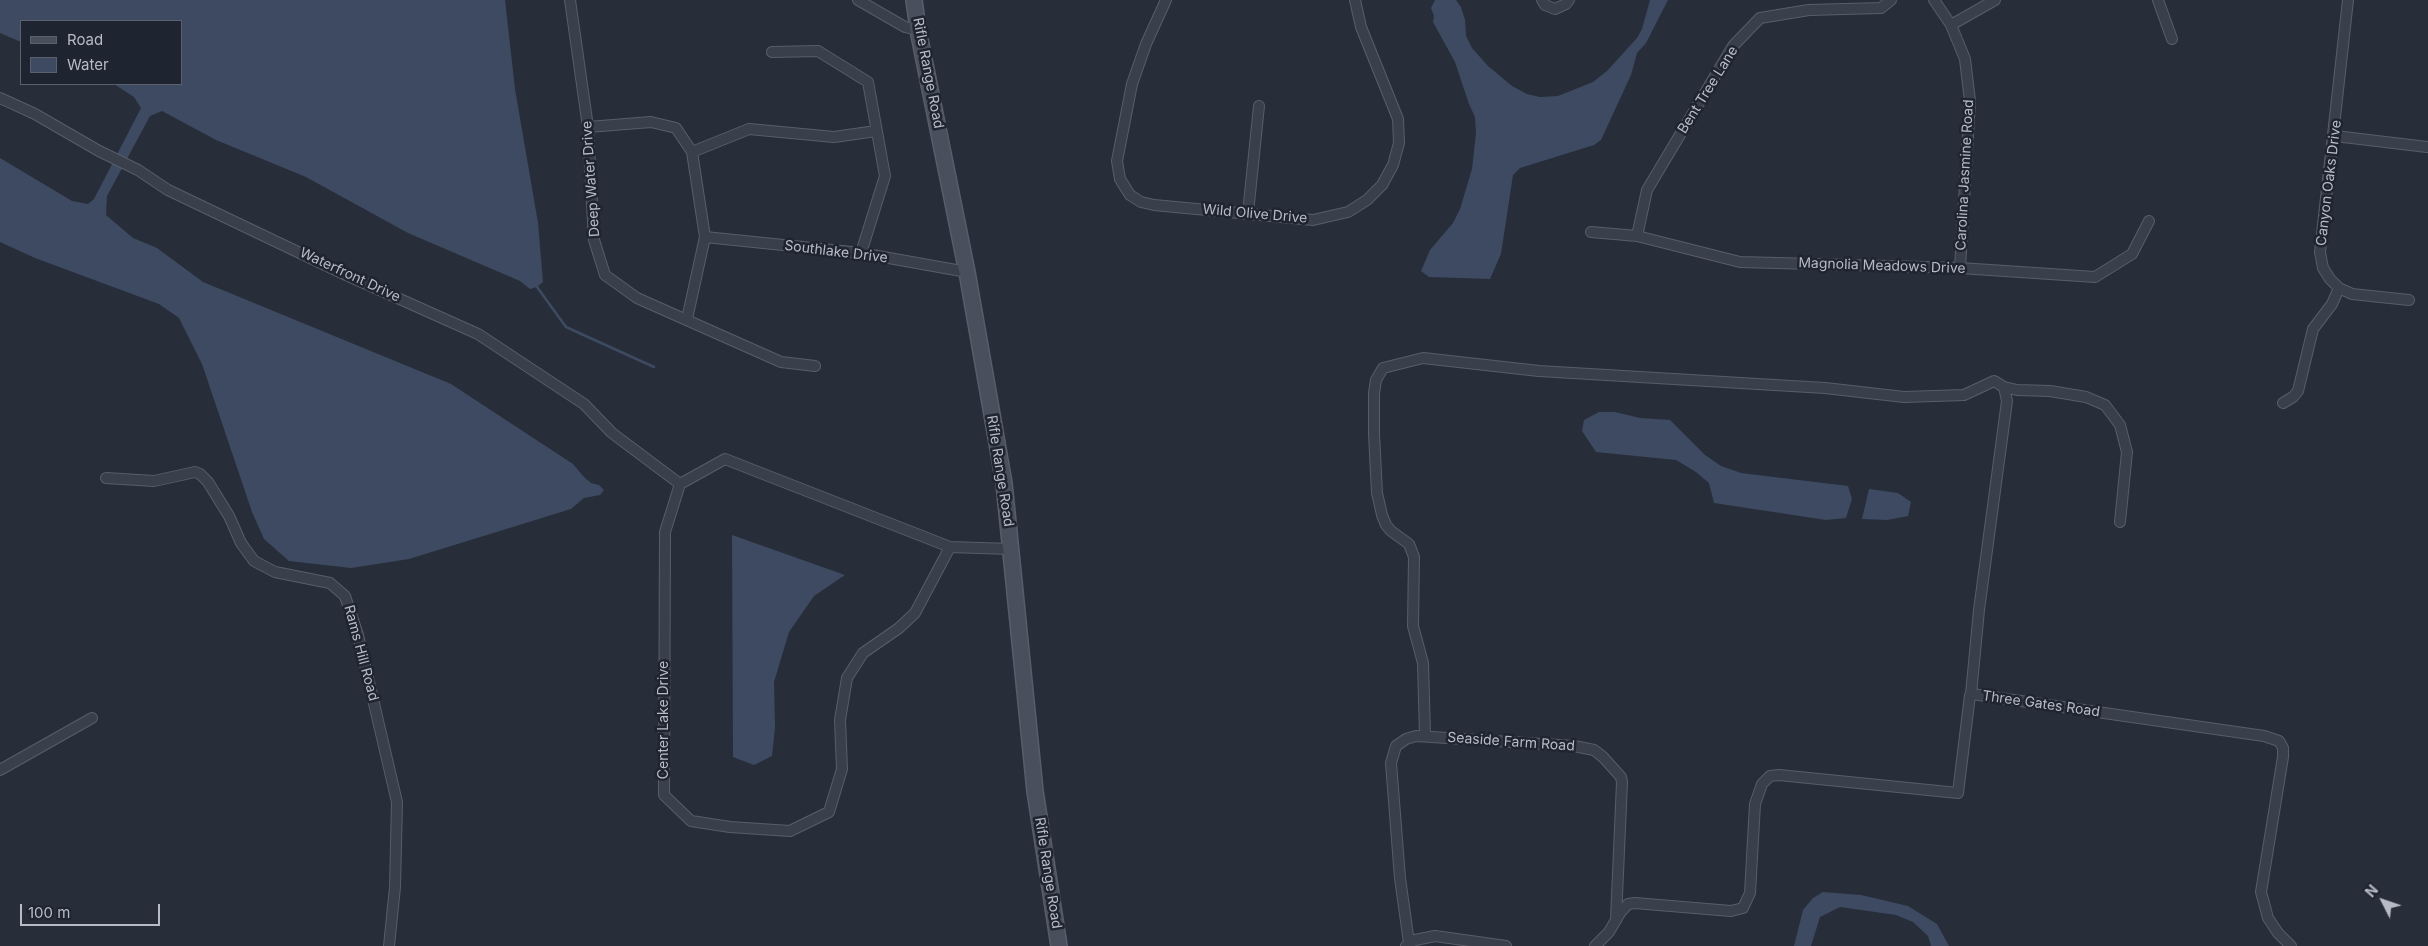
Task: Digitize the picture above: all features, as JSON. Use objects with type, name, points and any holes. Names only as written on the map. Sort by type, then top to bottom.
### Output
[{"type":"main road","name":"Rifle Range Road","points":[[914,0],[918,30],[967,272],[1004,483],[1035,791],[1059,946]]},
{"type":"street","name":"Deep Water Drive","points":[[570,0],[588,127],[594,240],[605,275],[637,298],[781,362],[815,366]]},
{"type":"street","points":[[858,0],[905,27],[918,30]]},
{"type":"street","name":"Wild Olive Drive","points":[[1166,0],[1146,44],[1132,84],[1117,161],[1120,179],[1130,195],[1141,202],[1154,205],[1313,220],[1348,212],[1367,200],[1382,185],[1393,165],[1399,143],[1398,119],[1362,27],[1355,0]]},
{"type":"street","points":[[1542,0],[1546,5],[1555,9],[1566,4],[1569,0]]},
{"type":"street","name":"Bent Tree Lane","points":[[1637,236],[1647,190],[1733,46],[1760,18],[1808,10],[1881,8],[1891,0]]},
{"type":"street","name":"Carolina Jasmine Road","points":[[1934,0],[1950,25],[1965,59],[1970,101],[1960,268]]},
{"type":"street","points":[[1950,25],[1995,0]]},
{"type":"street","points":[[2158,0],[2172,39]]},
{"type":"street","name":"Canyon Oaks Drive","points":[[2339,288],[2323,268],[2320,252],[2335,136],[2348,0]]},
{"type":"street","points":[[772,52],[818,51],[868,82],[885,176],[861,253]]},
{"type":"street","name":"Waterfront Drive","points":[[0,98],[35,114],[99,151],[138,170],[168,190],[264,234],[346,275],[478,334],[584,404],[612,433],[680,484]]},
{"type":"street","points":[[1248,213],[1259,106]]},
{"type":"street","points":[[588,127],[651,122],[676,128],[692,152],[705,237],[687,319]]},
{"type":"street","points":[[692,152],[749,129],[834,137],[876,131]]},
{"type":"street","points":[[2335,136],[2427,147]]},
{"type":"street","name":"Magnolia Meadows Drive","points":[[1592,232],[1637,236],[1740,262],[1960,268],[2095,277],[2132,254],[2148,221]]},
{"type":"street","name":"Southlake Drive","points":[[705,237],[861,253],[967,272]]},
{"type":"street","points":[[2283,403],[2293,397],[2298,391],[2313,329],[2332,304],[2339,288],[2352,294],[2409,300]]},
{"type":"street","points":[[1425,736],[1423,663],[1413,626],[1413,549],[1386,525],[1377,493],[1374,393],[1376,380],[1383,368],[1423,358],[1539,370],[1825,388],[1904,397],[1964,395],[1994,381],[2004,387],[2017,390],[2050,391],[2086,397],[2106,405],[2120,425],[2127,452],[2120,522]]},
{"type":"street","points":[[1971,694],[1979,610],[2007,401],[2004,387]]},
{"type":"street","points":[[680,484],[725,459],[950,547],[1011,549]]},
{"type":"street","name":"Rams Hill Road","points":[[106,478],[154,481],[192,473],[200,474],[214,491],[229,516],[241,543],[254,561],[275,572],[330,583],[345,596],[358,633],[397,802],[395,887],[389,946]]},
{"type":"street","name":"Center Lake Drive","points":[[680,484],[665,532],[664,795],[691,821],[790,831],[829,812],[842,769],[840,720],[847,678],[863,652],[899,628],[915,613],[950,547]]},
{"type":"street","name":"Three Gates Road","points":[[1595,946],[1609,932],[1623,908],[1635,903],[1731,911],[1743,908],[1750,893],[1755,804],[1762,784],[1774,775],[1958,793],[1971,694],[2264,736],[2279,741],[2283,748],[2283,757],[2261,892],[2268,918],[2278,933],[2291,946]]},
{"type":"street","points":[[0,770],[92,718]]},
{"type":"street","name":"Seaside Farm Road","points":[[1408,945],[1400,878],[1391,763],[1393,750],[1400,742],[1411,736],[1574,746],[1594,750],[1603,757],[1621,777],[1622,782],[1616,920]]},
{"type":"street","points":[[1408,945],[1435,936],[1506,946]]},
{"type":"water","points":[[0,0],[505,0],[515,89],[538,223],[543,282],[537,287],[530,289],[520,281],[408,233],[306,177],[216,140],[162,111],[150,116],[107,196],[106,215],[133,238],[157,248],[203,282],[451,384],[573,464],[591,483],[599,485],[604,490],[600,495],[584,498],[571,509],[409,559],[351,568],[289,561],[264,539],[252,512],[202,364],[179,318],[159,304],[35,258],[0,242],[0,158],[72,201],[88,204],[94,199],[141,108],[134,97],[116,85],[182,85],[182,20],[20,20],[20,42],[0,33]]},
{"type":"water","points":[[1435,0],[1456,0],[1461,7],[1465,20],[1466,36],[1472,48],[1488,66],[1512,86],[1527,94],[1540,97],[1558,96],[1593,82],[1607,71],[1637,38],[1642,29],[1650,0],[1668,0],[1646,43],[1637,53],[1631,75],[1601,140],[1594,145],[1520,168],[1513,175],[1501,254],[1490,279],[1429,277],[1421,271],[1430,250],[1453,223],[1460,209],[1472,169],[1476,133],[1475,117],[1455,62],[1433,22],[1434,16],[1431,8]]},
{"type":"water","points":[[1599,412],[1615,412],[1640,418],[1670,420],[1705,455],[1721,466],[1741,473],[1848,486],[1852,499],[1846,518],[1826,520],[1714,503],[1709,483],[1696,472],[1676,460],[1596,452],[1582,431],[1584,420]]},
{"type":"water","points":[[1869,489],[1898,493],[1911,502],[1908,516],[1887,520],[1862,519]]},
{"type":"water","points":[[732,535],[845,575],[814,596],[789,632],[774,682],[775,727],[772,756],[754,765],[733,757]]},
{"type":"water","points":[[1823,892],[1861,895],[1908,906],[1937,924],[1949,946],[1931,946],[1928,936],[1913,922],[1896,915],[1840,907],[1820,917],[1811,946],[1794,946],[1803,910],[1813,898]]},
{"type":"waterway","points":[[537,287],[566,327],[654,367]]}]
